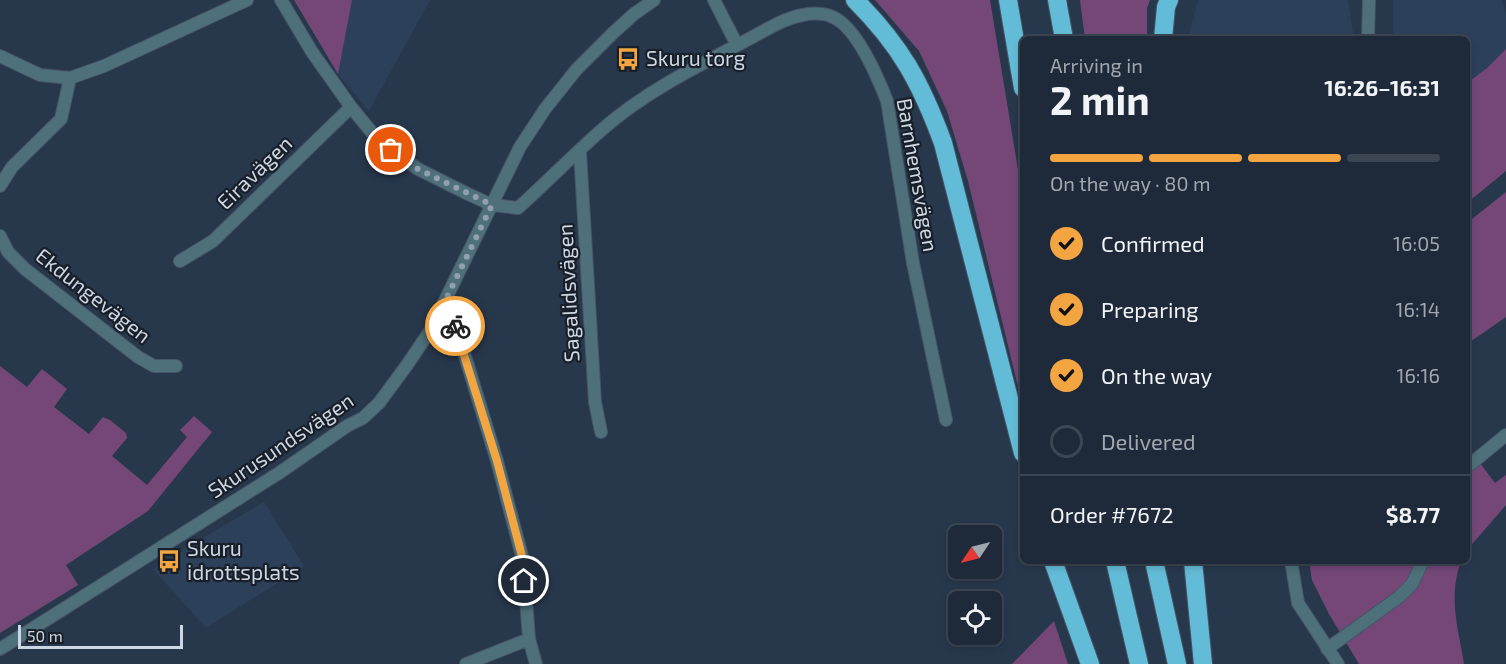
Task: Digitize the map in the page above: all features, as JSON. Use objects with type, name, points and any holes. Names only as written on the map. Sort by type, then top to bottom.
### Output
[{"type":"highway","points":[[855,0],[893,41],[927,99],[943,143],[1020,441]]},
{"type":"highway","points":[[1008,0],[1020,70]]},
{"type":"highway","points":[[1057,0],[1063,36]]},
{"type":"highway","points":[[1163,36],[1169,0]]},
{"type":"highway","points":[[1054,564],[1090,664]]},
{"type":"highway","points":[[1155,564],[1176,664]]},
{"type":"highway","points":[[1193,564],[1203,664]]},
{"type":"highway","points":[[1117,569],[1139,664]]},
{"type":"street","points":[[0,56],[40,75],[70,78],[104,66],[247,0]]},
{"type":"street","points":[[281,0],[312,52],[378,141],[418,169],[492,205]]},
{"type":"street","name":"Skurusundsvägen","points":[[0,649],[175,540],[347,426],[363,418],[379,403],[430,332],[520,147],[545,109],[576,70],[613,33],[654,0]]},
{"type":"street","points":[[714,0],[737,45]]},
{"type":"street","points":[[1368,36],[1369,0]]},
{"type":"street","name":"Barnhemsvägen","points":[[492,205],[518,208],[604,127],[640,100],[678,76],[777,24],[803,15],[829,15],[842,22],[859,44],[877,77],[889,113],[913,263],[946,420]]},
{"type":"street","points":[[0,186],[12,167],[61,119],[70,78]]},
{"type":"street","name":"Eiravägen","points":[[180,261],[213,241],[351,107]]},
{"type":"street","name":"Sagalidsvägen","points":[[580,152],[595,402],[601,432]]},
{"type":"street","name":"Ekdungevägen","points":[[0,236],[8,252],[25,269],[138,357],[154,366],[176,366]]},
{"type":"street","points":[[447,297],[497,461],[523,560],[529,639],[536,664]]},
{"type":"street","points":[[1470,465],[1506,435]]},
{"type":"street","points":[[1292,564],[1298,603],[1338,664]]},
{"type":"street","points":[[1327,649],[1405,591],[1412,584],[1422,564]]},
{"type":"street","points":[[466,664],[529,639]]},
{"type":"shaded area","points":[[294,0],[430,0],[369,111],[338,74]]},
{"type":"shaded area","points":[[294,0],[352,0],[338,74]]},
{"type":"shaded area","points":[[875,0],[990,0],[1020,182],[1020,395],[968,181],[947,111],[919,51]]},
{"type":"shaded area","points":[[1080,0],[1150,0],[1147,8],[1147,36],[1085,36]]},
{"type":"shaded area","points":[[1198,0],[1348,0],[1354,36],[1189,36]]},
{"type":"shaded area","points":[[1393,0],[1502,0],[1506,14],[1506,49],[1470,81],[1470,36],[1393,36]]},
{"type":"shaded area","points":[[1506,49],[1506,171],[1470,201],[1470,81]]},
{"type":"shaded area","points":[[1506,192],[1506,317],[1470,342],[1470,221]]},
{"type":"shaded area","points":[[0,366],[27,387],[42,369],[67,389],[54,407],[89,434],[103,417],[110,420],[126,433],[127,438],[112,456],[147,485],[187,437],[180,430],[194,416],[212,432],[148,511],[66,565],[78,585],[0,633]]},
{"type":"shaded area","points":[[1470,453],[1474,455],[1495,483],[1506,475],[1506,505],[1470,547]]},
{"type":"shaded area","points":[[264,502],[304,566],[206,628],[153,569]]},
{"type":"shaded area","points":[[1309,564],[1460,564],[1455,600],[1464,664],[1359,664],[1312,580]]},
{"type":"shaded area","points":[[1054,621],[1068,664],[1012,664]]},
{"type":"way so far","points":[[391,150],[418,169],[492,205],[447,297],[455,326]]},
{"type":"place","name":"Skuru torg","points":[[628,59]]},
{"type":"place","name":"Skuru idrottsplats","points":[[169,561]]},
{"type":"route","points":[[455,326],[497,461],[523,560],[524,581]]}]
